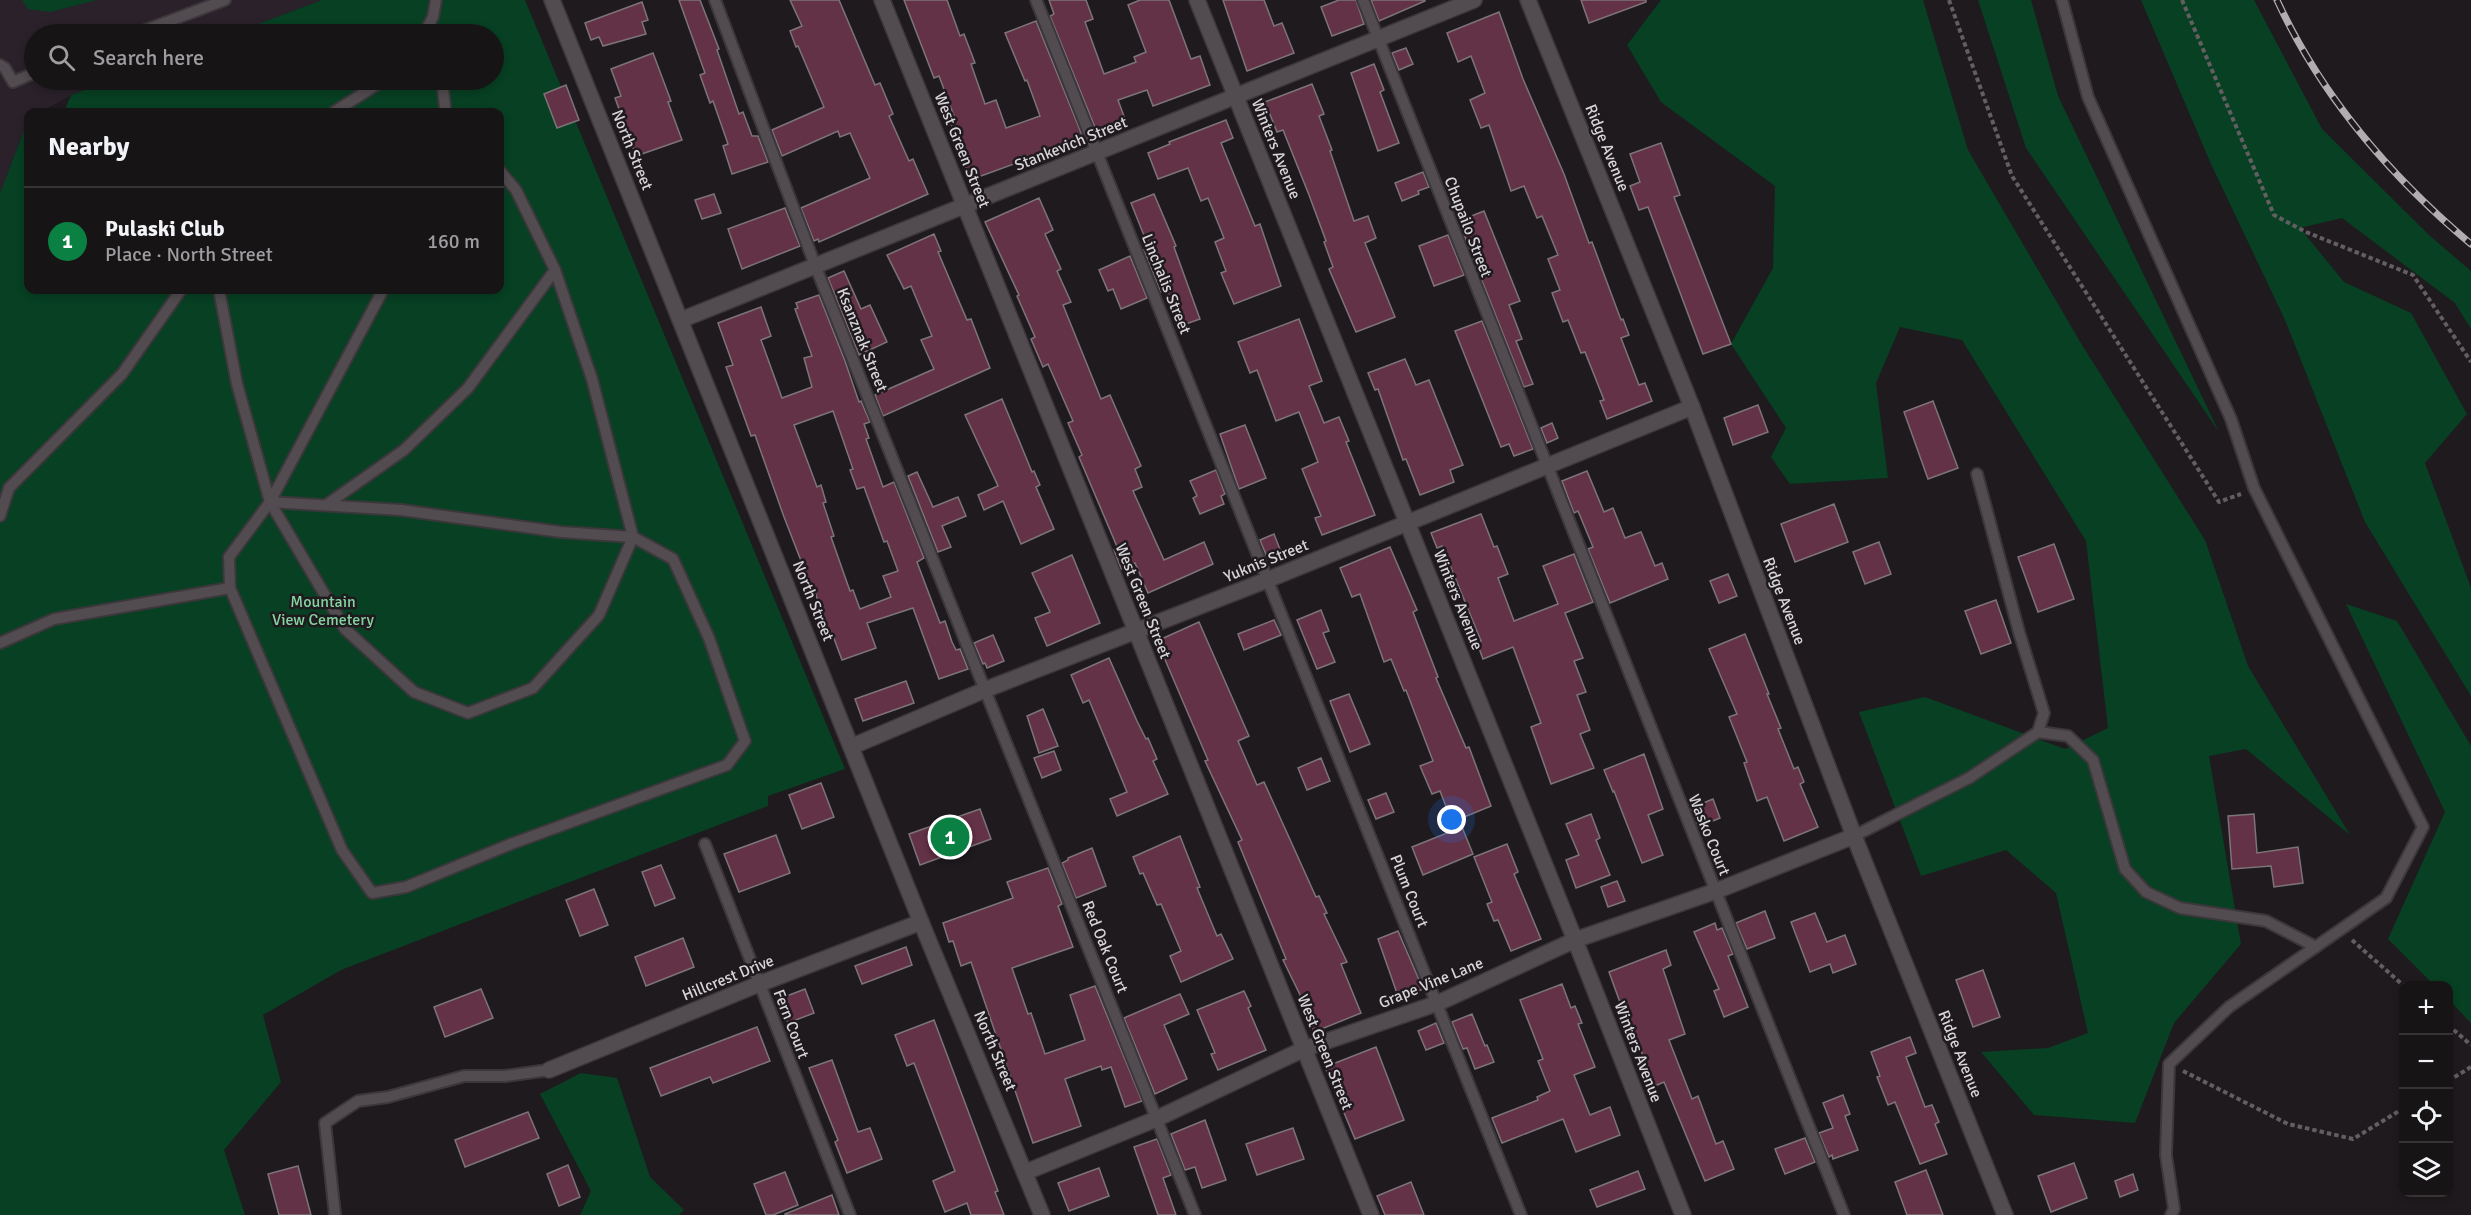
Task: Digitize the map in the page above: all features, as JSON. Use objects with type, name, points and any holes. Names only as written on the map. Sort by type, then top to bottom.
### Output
[{"type":"street","name":"North Street","points":[[552,0],[853,746],[921,922],[1026,1172],[1041,1215]]},
{"type":"street","name":"West Green Street","points":[[882,0],[1371,1215]]},
{"type":"street","name":"Winters Avenue","points":[[1197,0],[1575,940],[1683,1215]]},
{"type":"street","name":"Stankevich Street","points":[[681,320],[1474,0]]},
{"type":"street","name":"Ridge Avenue","points":[[1528,0],[1692,407],[1854,836],[2006,1215]]},
{"type":"street","name":"Yuknis Street","points":[[853,746],[987,689],[1267,580],[1692,407]]},
{"type":"street","name":"Grape Vine Lane","points":[[1026,1172],[1156,1119],[1304,1049],[1438,1003],[1575,940],[1716,891],[1854,836]]},
{"type":"street","name":"Hillcrest Drive","points":[[549,1070],[759,984],[921,922]]},
{"type":"lane","points":[[161,24],[225,0]]},
{"type":"lane","points":[[434,24],[436,0]]},
{"type":"lane","name":"Ksanznak Street","points":[[715,0],[815,265],[987,689]]},
{"type":"lane","name":"Linchalis Street","points":[[1036,0],[1267,580]]},
{"type":"lane","name":"Chupailo Street","points":[[1363,0],[1546,466]]},
{"type":"lane","points":[[2062,0],[2088,97],[2231,419],[2254,488],[2423,827],[2386,898],[2229,1007],[2169,1064],[2166,1155],[2174,1209],[2171,1215]]},
{"type":"lane","points":[[429,24],[433,17]]},
{"type":"lane","points":[[0,65],[5,68],[13,82],[24,77]]},
{"type":"lane","points":[[340,108],[368,90]]},
{"type":"lane","points":[[444,90],[447,108]]},
{"type":"lane","points":[[220,294],[237,384],[270,502],[345,629],[414,692],[468,713],[533,688],[599,615],[633,537],[592,379],[555,270],[516,190],[504,176]]},
{"type":"lane","points":[[326,505],[404,450],[468,388],[555,270]]},
{"type":"lane","points":[[0,516],[9,488],[122,374],[178,294]]},
{"type":"lane","points":[[270,502],[401,510],[561,532],[633,537],[673,559],[709,638],[745,741],[727,765],[511,844],[406,887],[372,893],[342,850],[230,588],[229,557],[270,502],[381,294]]},
{"type":"lane","name":"Wasko Court","points":[[1546,466],[1844,1215]]},
{"type":"lane","points":[[1854,836],[1969,778],[2038,732],[2044,713],[2010,600],[1977,474]]},
{"type":"lane","name":"Plum Court","points":[[1267,580],[1521,1215]]},
{"type":"lane","points":[[0,644],[54,619],[230,588]]},
{"type":"lane","name":"Red Oak Court","points":[[987,689],[1196,1215]]},
{"type":"lane","points":[[2038,732],[2068,735],[2093,760],[2125,869],[2146,892],[2180,908],[2266,921],[2316,947]]},
{"type":"lane","name":"Fern Court","points":[[705,844],[850,1215]]},
{"type":"lane","points":[[335,1215],[325,1123],[358,1101],[388,1096],[464,1076],[505,1076],[549,1070]]},
{"type":"path","points":[[1949,0],[2012,176],[2219,502],[2254,488]]},
{"type":"path","points":[[2182,0],[2274,215],[2306,232],[2414,274],[2471,362]]},
{"type":"path","points":[[2340,929],[2399,982]]},
{"type":"path","points":[[2453,1029],[2471,1045]]},
{"type":"path","points":[[2169,1064],[2288,1124],[2353,1139],[2399,1110]]},
{"type":"path","points":[[2453,1078],[2471,1067]]},
{"type":"shaded area","points":[[0,0],[322,0],[258,24],[24,24],[24,90],[84,90],[48,108],[24,108],[24,130],[0,193]]},
{"type":"green space","points":[[22,0],[97,0],[50,12],[28,9]]},
{"type":"green space","name":"Mountain View Cemetery","points":[[322,0],[525,0],[845,769],[768,796],[768,806],[341,970],[263,1015],[281,1082],[224,1150],[245,1215],[0,1215],[0,193],[24,130],[24,294],[504,294],[504,108],[66,108],[71,95],[84,90],[504,90],[504,24],[258,24]]},
{"type":"green space","points":[[1661,0],[1923,0],[1968,150],[2082,345],[2205,540],[2248,666],[2350,835],[2246,749],[2209,756],[2241,944],[2174,1023],[2135,1123],[2034,1115],[1981,1052],[2048,1048],[2088,1033],[2056,893],[2006,850],[1921,876],[1859,712],[1925,697],[2065,749],[2108,728],[2086,541],[1962,340],[1900,327],[1876,383],[1888,478],[1790,484],[1771,457],[1786,428],[1731,344],[1773,268],[1775,186],[1661,102],[1627,45]]},
{"type":"green space","points":[[1978,0],[2031,0],[2058,96],[2219,432],[2026,148]]},
{"type":"green space","points":[[2141,0],[2254,0],[2322,129],[2429,235],[2471,271],[2471,329],[2455,303],[2342,218],[2300,228],[2344,282],[2411,313],[2467,414],[2425,463],[2471,588],[2471,696],[2365,522],[2285,320],[2211,164]]},
{"type":"green space","points":[[2346,604],[2397,621],[2471,746],[2471,1023],[2453,1004],[2453,981],[2430,981],[2388,939],[2445,812]]},
{"type":"green space","points":[[581,1073],[617,1078],[650,1177],[684,1210],[679,1215],[580,1215],[591,1191],[540,1094]]},
{"type":"building","points":[[679,0],[700,0],[719,49],[717,50],[739,114],[743,112],[752,136],[758,136],[768,162],[732,174],[723,146],[728,144],[713,101],[710,103],[700,75],[705,73]]},
{"type":"building","points":[[790,0],[839,0],[875,85],[880,83],[893,114],[889,116],[909,161],[913,159],[928,194],[819,242],[818,239],[814,241],[801,208],[870,178],[850,133],[840,137],[838,131],[782,156],[772,130],[824,107],[790,31],[802,26]]},
{"type":"building","points":[[904,0],[947,0],[960,36],[964,34],[975,63],[971,64],[985,104],[996,100],[1006,128],[1040,116],[1027,80],[1025,81],[1005,33],[1036,21],[1082,135],[1079,136],[1080,140],[970,180],[949,118],[954,116],[939,76],[934,78]]},
{"type":"building","points":[[1049,0],[1086,0],[1093,19],[1085,22],[1104,74],[1136,62],[1134,57],[1146,52],[1128,5],[1140,0],[1169,0],[1191,59],[1200,56],[1210,85],[1153,106],[1147,90],[1118,100],[1125,119],[1096,130],[1050,16],[1054,14]]},
{"type":"building","points":[[1223,0],[1264,0],[1274,26],[1282,23],[1294,53],[1247,71]]},
{"type":"building","points":[[1339,0],[1356,0],[1364,24],[1332,36],[1321,7]]},
{"type":"building","points":[[1371,0],[1425,0],[1425,1],[1379,21]]},
{"type":"building","points":[[1581,0],[1646,0],[1646,2],[1589,23]]},
{"type":"building","points":[[642,2],[648,20],[642,22],[646,34],[603,46],[599,37],[591,40],[585,23]]},
{"type":"building","points":[[1499,12],[1523,79],[1564,174],[1589,243],[1592,242],[1621,320],[1623,319],[1629,335],[1621,338],[1639,385],[1645,383],[1652,401],[1607,419],[1600,401],[1604,400],[1585,352],[1581,353],[1568,320],[1563,322],[1552,293],[1560,290],[1548,259],[1558,255],[1542,216],[1537,218],[1524,186],[1511,191],[1489,125],[1481,128],[1470,100],[1485,93],[1471,56],[1458,62],[1447,33]]},
{"type":"building","points":[[1406,48],[1413,64],[1399,70],[1392,53]]},
{"type":"building","points":[[653,53],[671,101],[668,102],[682,140],[636,156],[615,98],[621,96],[611,69]]},
{"type":"building","points":[[1374,64],[1384,90],[1380,92],[1399,143],[1378,151],[1351,73]]},
{"type":"building","points":[[1312,84],[1324,114],[1319,116],[1354,221],[1368,216],[1376,238],[1365,243],[1395,317],[1356,332],[1329,269],[1333,267],[1324,242],[1326,241],[1309,195],[1283,130],[1277,132],[1265,102]]},
{"type":"building","points":[[566,85],[579,120],[557,128],[544,94]]},
{"type":"building","points":[[1226,120],[1233,138],[1221,143],[1255,226],[1260,224],[1281,286],[1234,304],[1221,273],[1226,271],[1215,242],[1224,238],[1208,198],[1201,201],[1188,168],[1158,179],[1148,153],[1170,144],[1169,142]]},
{"type":"building","points":[[1661,143],[1680,195],[1674,197],[1731,344],[1703,354],[1648,207],[1639,210],[1630,186],[1640,182],[1630,154]]},
{"type":"building","points":[[1423,172],[1429,187],[1402,201],[1395,183]]},
{"type":"building","points":[[714,194],[721,213],[702,219],[695,200]]},
{"type":"building","points":[[1154,194],[1176,246],[1174,247],[1200,319],[1180,326],[1166,289],[1161,292],[1144,250],[1149,248],[1131,203]]},
{"type":"building","points":[[1039,198],[1053,230],[1045,234],[1061,269],[1057,271],[1071,302],[1063,305],[1101,399],[1110,395],[1141,466],[1135,469],[1142,487],[1133,491],[1164,560],[1204,542],[1213,564],[1148,593],[1135,563],[1121,569],[1114,550],[1118,549],[1079,457],[1082,455],[1068,423],[1073,421],[1048,364],[1043,367],[1031,339],[1035,337],[1017,296],[1019,295],[985,222]]},
{"type":"building","points":[[785,208],[800,246],[742,269],[728,229]]},
{"type":"building","points":[[1484,211],[1520,301],[1509,305],[1522,339],[1516,341],[1533,384],[1524,387],[1462,230],[1468,228],[1464,219]]},
{"type":"building","points":[[934,234],[941,251],[938,252],[967,320],[971,319],[990,368],[883,416],[875,395],[934,369],[921,340],[932,336],[911,286],[904,289],[887,255]]},
{"type":"building","points":[[1448,235],[1464,275],[1434,286],[1419,246]]},
{"type":"building","points":[[1130,256],[1147,298],[1121,309],[1113,289],[1108,291],[1099,270]]},
{"type":"building","points":[[844,271],[861,309],[870,305],[887,342],[859,355],[828,278]]},
{"type":"building","points":[[819,295],[859,402],[861,401],[870,422],[864,424],[869,438],[866,439],[883,487],[894,482],[924,558],[917,562],[940,623],[945,621],[952,642],[956,650],[960,649],[968,669],[939,679],[913,608],[867,623],[876,648],[842,660],[833,636],[830,637],[755,435],[751,436],[726,367],[733,365],[718,323],[761,307],[771,336],[761,340],[782,398],[812,387],[804,358],[812,356],[795,309],[798,308],[796,303]],"holes":[[[833,411],[853,469],[850,470],[857,489],[864,487],[884,542],[887,541],[898,571],[883,576],[891,597],[860,609],[853,590],[850,591],[831,537],[834,536],[823,503],[826,502],[821,485],[817,487],[794,425]]]},
{"type":"building","points":[[1299,319],[1322,381],[1309,386],[1324,423],[1339,417],[1349,441],[1346,442],[1375,515],[1322,535],[1315,518],[1321,516],[1302,469],[1318,462],[1299,412],[1276,421],[1257,370],[1250,373],[1238,342]]},
{"type":"building","points":[[1482,321],[1533,449],[1514,456],[1509,444],[1501,447],[1455,331]]},
{"type":"building","points":[[1405,359],[1416,385],[1429,380],[1463,465],[1450,470],[1454,482],[1420,495],[1406,459],[1403,460],[1378,389],[1375,390],[1368,373]]},
{"type":"building","points":[[1002,399],[1032,472],[1034,471],[1040,485],[1036,487],[1054,529],[1021,544],[1003,501],[984,510],[978,495],[998,486],[965,415]]},
{"type":"building","points":[[1933,401],[1958,468],[1928,479],[1904,412]]},
{"type":"building","points":[[1758,405],[1768,432],[1733,445],[1724,418]]},
{"type":"building","points":[[1552,423],[1558,438],[1547,443],[1541,428]]},
{"type":"building","points":[[1245,425],[1266,478],[1239,489],[1220,434]]},
{"type":"building","points":[[1216,470],[1225,494],[1221,496],[1224,504],[1200,514],[1193,498],[1197,496],[1190,481]]},
{"type":"building","points":[[1587,471],[1604,512],[1613,508],[1625,538],[1641,532],[1655,566],[1662,563],[1668,579],[1610,603],[1588,549],[1593,547],[1578,511],[1574,513],[1562,481]]},
{"type":"building","points":[[917,472],[933,507],[958,497],[966,516],[942,526],[951,547],[938,552],[908,476]]},
{"type":"building","points":[[1834,504],[1848,542],[1795,562],[1781,524]]},
{"type":"building","points":[[1481,514],[1508,574],[1498,578],[1514,621],[1558,604],[1543,566],[1574,554],[1593,602],[1565,613],[1583,658],[1574,661],[1586,692],[1577,695],[1590,730],[1580,734],[1594,768],[1551,784],[1531,727],[1541,723],[1513,647],[1483,659],[1477,643],[1481,641],[1461,592],[1442,546],[1437,548],[1431,533]]},
{"type":"building","points":[[1274,534],[1281,552],[1267,557],[1260,540]]},
{"type":"building","points":[[1879,542],[1891,574],[1865,584],[1853,552]]},
{"type":"building","points":[[2054,544],[2074,599],[2038,612],[2018,557]]},
{"type":"building","points":[[1390,547],[1417,610],[1413,612],[1438,677],[1436,678],[1466,748],[1469,747],[1491,806],[1452,822],[1440,791],[1432,794],[1420,766],[1433,761],[1406,690],[1404,691],[1391,659],[1384,662],[1360,594],[1352,597],[1340,568]]},
{"type":"building","points":[[1072,555],[1100,623],[1047,646],[1035,618],[1050,612],[1032,573]]},
{"type":"building","points":[[1728,574],[1737,596],[1719,603],[1710,581]]},
{"type":"building","points":[[1996,600],[2011,643],[1981,654],[1965,611]]},
{"type":"building","points":[[1321,610],[1329,631],[1323,633],[1335,662],[1317,669],[1297,620]]},
{"type":"building","points":[[1274,620],[1281,635],[1244,650],[1238,634]]},
{"type":"building","points":[[1199,622],[1249,736],[1238,741],[1257,785],[1264,782],[1316,897],[1319,896],[1327,913],[1324,914],[1347,962],[1341,964],[1361,1013],[1314,1032],[1301,1002],[1303,1001],[1283,960],[1286,959],[1238,842],[1242,840],[1205,761],[1208,760],[1157,641]]},
{"type":"building","points":[[1745,634],[1781,728],[1778,729],[1794,769],[1798,767],[1804,782],[1800,784],[1818,827],[1784,841],[1767,797],[1757,801],[1744,763],[1747,762],[1729,717],[1737,714],[1709,649]]},
{"type":"building","points":[[993,635],[1004,661],[987,668],[974,643]]},
{"type":"building","points":[[1109,658],[1137,721],[1146,739],[1148,738],[1157,759],[1153,761],[1168,794],[1117,816],[1110,799],[1127,792],[1089,700],[1083,703],[1071,675]]},
{"type":"building","points":[[906,681],[914,703],[863,721],[855,699]]},
{"type":"building","points":[[1349,694],[1370,744],[1350,752],[1330,701]]},
{"type":"building","points":[[1043,709],[1058,746],[1039,753],[1027,716]]},
{"type":"building","points":[[1054,751],[1061,770],[1042,778],[1034,758]]},
{"type":"building","points":[[1644,754],[1663,809],[1648,815],[1663,855],[1642,863],[1604,770]]},
{"type":"building","points":[[1321,758],[1330,781],[1307,790],[1298,768]]},
{"type":"building","points":[[821,783],[834,817],[802,829],[789,795]]},
{"type":"building","points":[[1386,793],[1394,812],[1376,819],[1368,800]]},
{"type":"building","points":[[1713,799],[1720,818],[1698,827],[1691,808]]},
{"type":"building","points":[[980,809],[991,839],[920,865],[909,834]]},
{"type":"building","points":[[1591,814],[1600,838],[1596,840],[1610,875],[1576,888],[1566,860],[1579,855],[1566,824]]},
{"type":"building","points":[[2254,814],[2257,853],[2298,847],[2303,883],[2274,887],[2271,866],[2232,869],[2228,816]]},
{"type":"building","points":[[1462,827],[1473,854],[1423,875],[1412,847]]},
{"type":"building","points":[[776,835],[790,873],[739,892],[724,854]]},
{"type":"building","points":[[1180,836],[1200,887],[1197,888],[1217,936],[1221,934],[1233,959],[1181,982],[1170,956],[1181,951],[1161,904],[1157,905],[1133,857]]},
{"type":"building","points":[[1507,844],[1518,872],[1514,874],[1541,939],[1511,951],[1498,920],[1494,921],[1487,904],[1492,902],[1474,857]]},
{"type":"building","points":[[1092,848],[1106,886],[1076,898],[1062,863]]},
{"type":"building","points":[[661,865],[675,898],[655,906],[642,872]]},
{"type":"building","points":[[1048,868],[1062,904],[1058,906],[1073,947],[1012,968],[1028,1014],[1031,1013],[1045,1054],[1085,1040],[1070,995],[1095,986],[1142,1101],[1125,1107],[1111,1067],[1102,1070],[1101,1066],[1065,1079],[1081,1126],[1033,1143],[971,962],[961,966],[953,941],[949,942],[943,923],[1013,898],[1007,882]]},
{"type":"building","points":[[1617,881],[1625,901],[1608,907],[1601,887]]},
{"type":"building","points":[[594,889],[608,925],[580,936],[566,900]]},
{"type":"building","points":[[1765,911],[1775,938],[1747,949],[1736,923]]},
{"type":"building","points":[[1815,913],[1827,942],[1845,935],[1856,964],[1833,973],[1830,964],[1810,972],[1791,922]]},
{"type":"building","points":[[1715,923],[1717,930],[1722,928],[1733,954],[1728,956],[1748,1007],[1724,1017],[1714,991],[1719,989],[1694,932]]},
{"type":"building","points":[[1398,931],[1423,989],[1399,999],[1378,939]]},
{"type":"building","points":[[683,938],[694,967],[646,986],[635,957]]},
{"type":"building","points":[[906,947],[912,965],[862,984],[855,966]]},
{"type":"building","points":[[1666,950],[1671,965],[1663,969],[1685,1034],[1669,1040],[1692,1099],[1698,1096],[1716,1144],[1723,1141],[1734,1169],[1705,1181],[1664,1082],[1655,1086],[1628,1018],[1626,1019],[1609,972]]},
{"type":"building","points":[[1983,970],[2000,1017],[1973,1027],[1956,980]]},
{"type":"building","points":[[1562,984],[1571,1008],[1575,1006],[1582,1023],[1578,1024],[1595,1067],[1574,1075],[1590,1115],[1610,1107],[1620,1135],[1576,1152],[1563,1119],[1502,1143],[1492,1118],[1538,1100],[1537,1097],[1550,1091],[1538,1061],[1543,1059],[1520,1000]]},
{"type":"building","points":[[481,989],[493,1018],[445,1037],[434,1007]]},
{"type":"building","points":[[805,989],[814,1013],[788,1023],[779,999]]},
{"type":"building","points":[[1244,991],[1251,1006],[1248,1008],[1266,1050],[1218,1070],[1211,1054],[1215,1053],[1197,1010]]},
{"type":"building","points":[[1180,994],[1189,1014],[1164,1025],[1187,1079],[1155,1094],[1124,1018]]},
{"type":"building","points":[[1472,1014],[1494,1062],[1475,1069],[1467,1048],[1463,1049],[1452,1022]]},
{"type":"building","points":[[934,1020],[998,1191],[995,1192],[1004,1215],[971,1215],[967,1203],[945,1212],[933,1181],[955,1171],[914,1063],[907,1066],[895,1035]]},
{"type":"building","points":[[1436,1023],[1444,1043],[1426,1050],[1418,1031]]},
{"type":"building","points":[[757,1027],[770,1061],[713,1083],[710,1077],[661,1096],[650,1068]]},
{"type":"building","points":[[1910,1037],[1916,1053],[1906,1057],[1925,1107],[1932,1105],[1939,1122],[1935,1124],[1947,1154],[1920,1164],[1895,1102],[1888,1105],[1877,1077],[1880,1076],[1871,1052]]},
{"type":"building","points":[[1376,1047],[1404,1120],[1355,1139],[1325,1067]]},
{"type":"building","points":[[832,1060],[858,1132],[870,1128],[882,1159],[847,1173],[835,1142],[838,1140],[809,1068]]},
{"type":"building","points":[[1843,1095],[1850,1114],[1845,1116],[1858,1150],[1833,1159],[1832,1155],[1829,1157],[1819,1133],[1833,1128],[1823,1103]]},
{"type":"building","points":[[528,1112],[539,1138],[465,1167],[455,1140]]},
{"type":"building","points":[[1205,1120],[1226,1180],[1202,1188],[1195,1167],[1185,1170],[1171,1134]]},
{"type":"building","points":[[1293,1128],[1304,1159],[1257,1175],[1246,1144]]},
{"type":"building","points":[[1805,1138],[1815,1162],[1785,1174],[1775,1149]]},
{"type":"building","points":[[1157,1139],[1171,1175],[1163,1178],[1176,1215],[1158,1215],[1134,1147]]},
{"type":"building","points":[[2074,1163],[2087,1198],[2051,1212],[2038,1176]]},
{"type":"building","points":[[568,1165],[580,1197],[559,1206],[547,1174]]},
{"type":"building","points":[[298,1166],[311,1215],[279,1215],[268,1174]]},
{"type":"building","points":[[1099,1168],[1109,1196],[1069,1211],[1058,1183]]},
{"type":"building","points":[[1926,1170],[1943,1215],[1907,1215],[1895,1182]]},
{"type":"building","points":[[1638,1171],[1645,1189],[1597,1207],[1590,1190]]},
{"type":"building","points":[[785,1172],[798,1205],[773,1215],[766,1215],[754,1184]]},
{"type":"building","points":[[2133,1174],[2138,1190],[2120,1197],[2115,1181]]},
{"type":"building","points":[[1411,1182],[1424,1215],[1385,1215],[1377,1196]]},
{"type":"building","points":[[832,1195],[839,1215],[785,1215],[785,1214]]},
{"type":"railway","points":[[2277,0],[2315,69],[2360,133],[2413,191],[2471,244]]},
{"type":"place","name":"Pulaski Club","points":[[950,837]]}]
